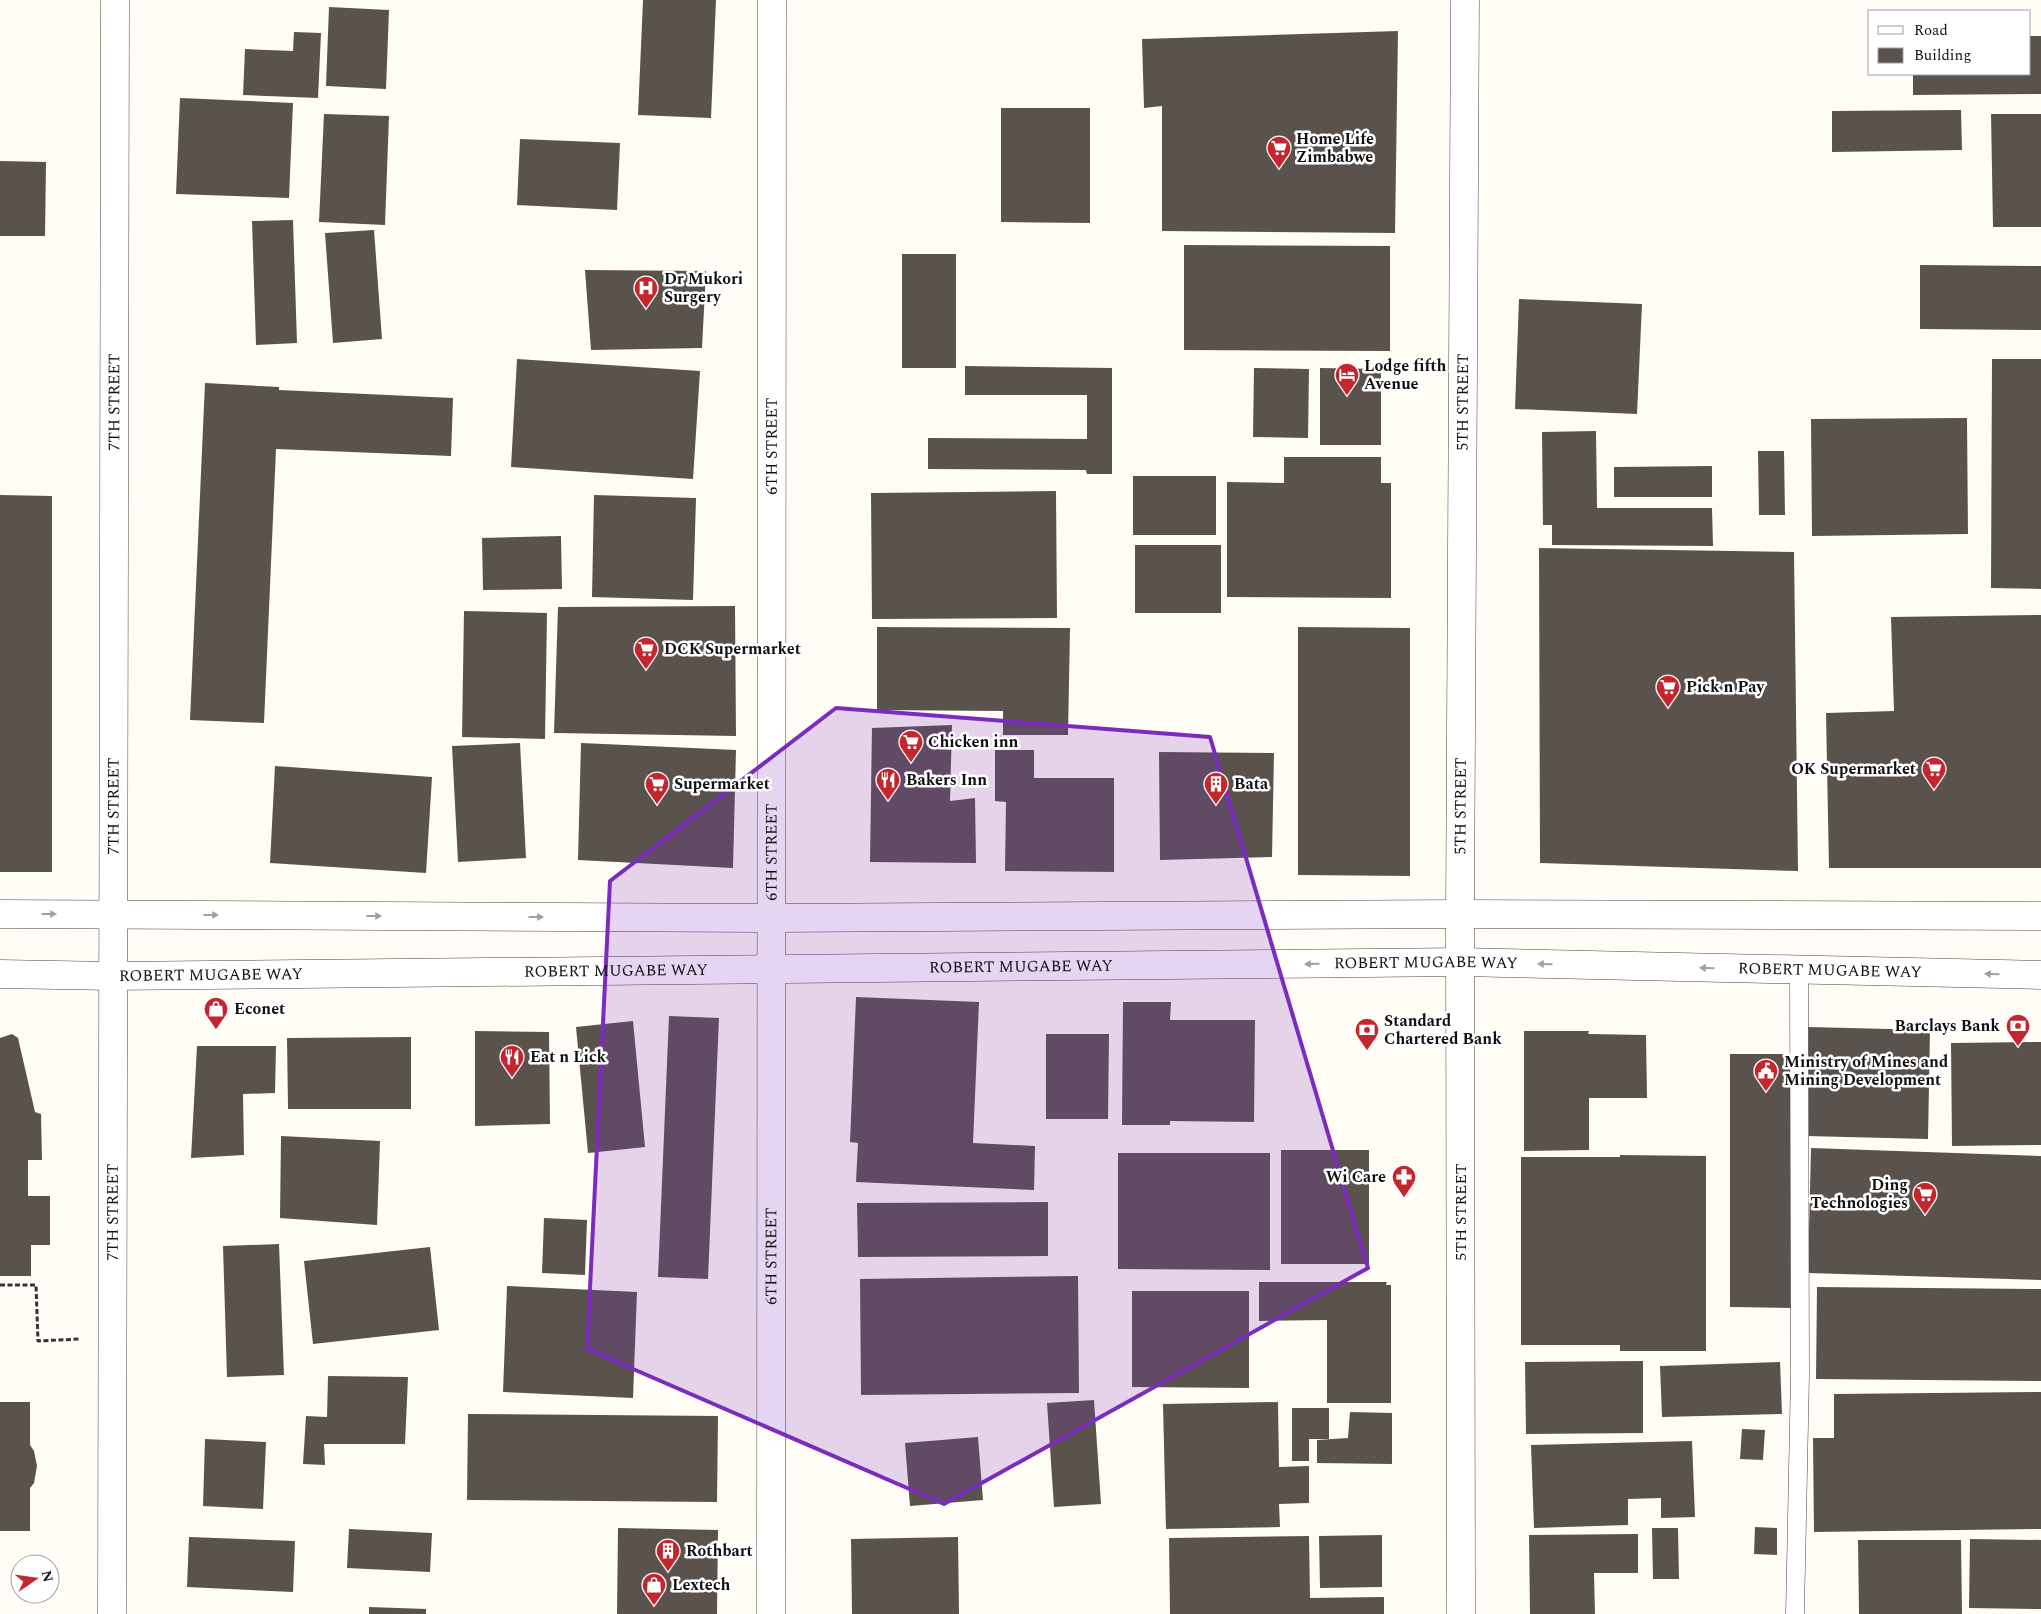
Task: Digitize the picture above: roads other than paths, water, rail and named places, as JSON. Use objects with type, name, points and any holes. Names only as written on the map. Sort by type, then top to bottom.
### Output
[{"type":"street","name":"7TH STREET","points":[[112,1614],[115,0]]},
{"type":"street","name":"6TH STREET","points":[[771,1614],[772,0]]},
{"type":"street","name":"5TH STREET","points":[[1462,1614],[1460,914],[1465,0]]},
{"type":"street","points":[[0,914],[772,918],[1460,914],[2041,916]]},
{"type":"street","name":"ROBERT MUGABE WAY","points":[[0,974],[112,976],[1461,962],[2041,976]]},
{"type":"lane","points":[[1795,1614],[1800,1375],[1799,970]]},
{"type":"place","name":"Home Life Zimbabwe","points":[[1279,169]]},
{"type":"place","name":"Dr Mukori Surgery","points":[[646,309]]},
{"type":"place","name":"Lodge fifth Avenue","points":[[1347,396]]},
{"type":"place","name":"DCK Supermarket","points":[[646,670]]},
{"type":"place","name":"Pick n Pay","points":[[1668,708]]},
{"type":"place","name":"Chicken inn","points":[[911,763]]},
{"type":"place","name":"OK Supermarket","points":[[1934,790]]},
{"type":"place","name":"Bakers Inn","points":[[888,801]]},
{"type":"place","name":"Supermarket","points":[[657,805]]},
{"type":"place","name":"Bata","points":[[1216,805]]},
{"type":"place","name":"Econet","points":[[216,1030]]},
{"type":"place","name":"Barclays Bank","points":[[2018,1047]]},
{"type":"place","name":"Standard Chartered Bank","points":[[1367,1051]]},
{"type":"place","name":"Eat n Lick","points":[[512,1078]]},
{"type":"place","name":"Ministry of Mines and Mining Development","points":[[1766,1092]]},
{"type":"place","name":"Wi Care","points":[[1404,1198]]},
{"type":"place","name":"Ding Technologies","points":[[1925,1215]]},
{"type":"place","name":"Rothbart","points":[[668,1572]]},
{"type":"place","name":"Lextech","points":[[654,1606]]}]
